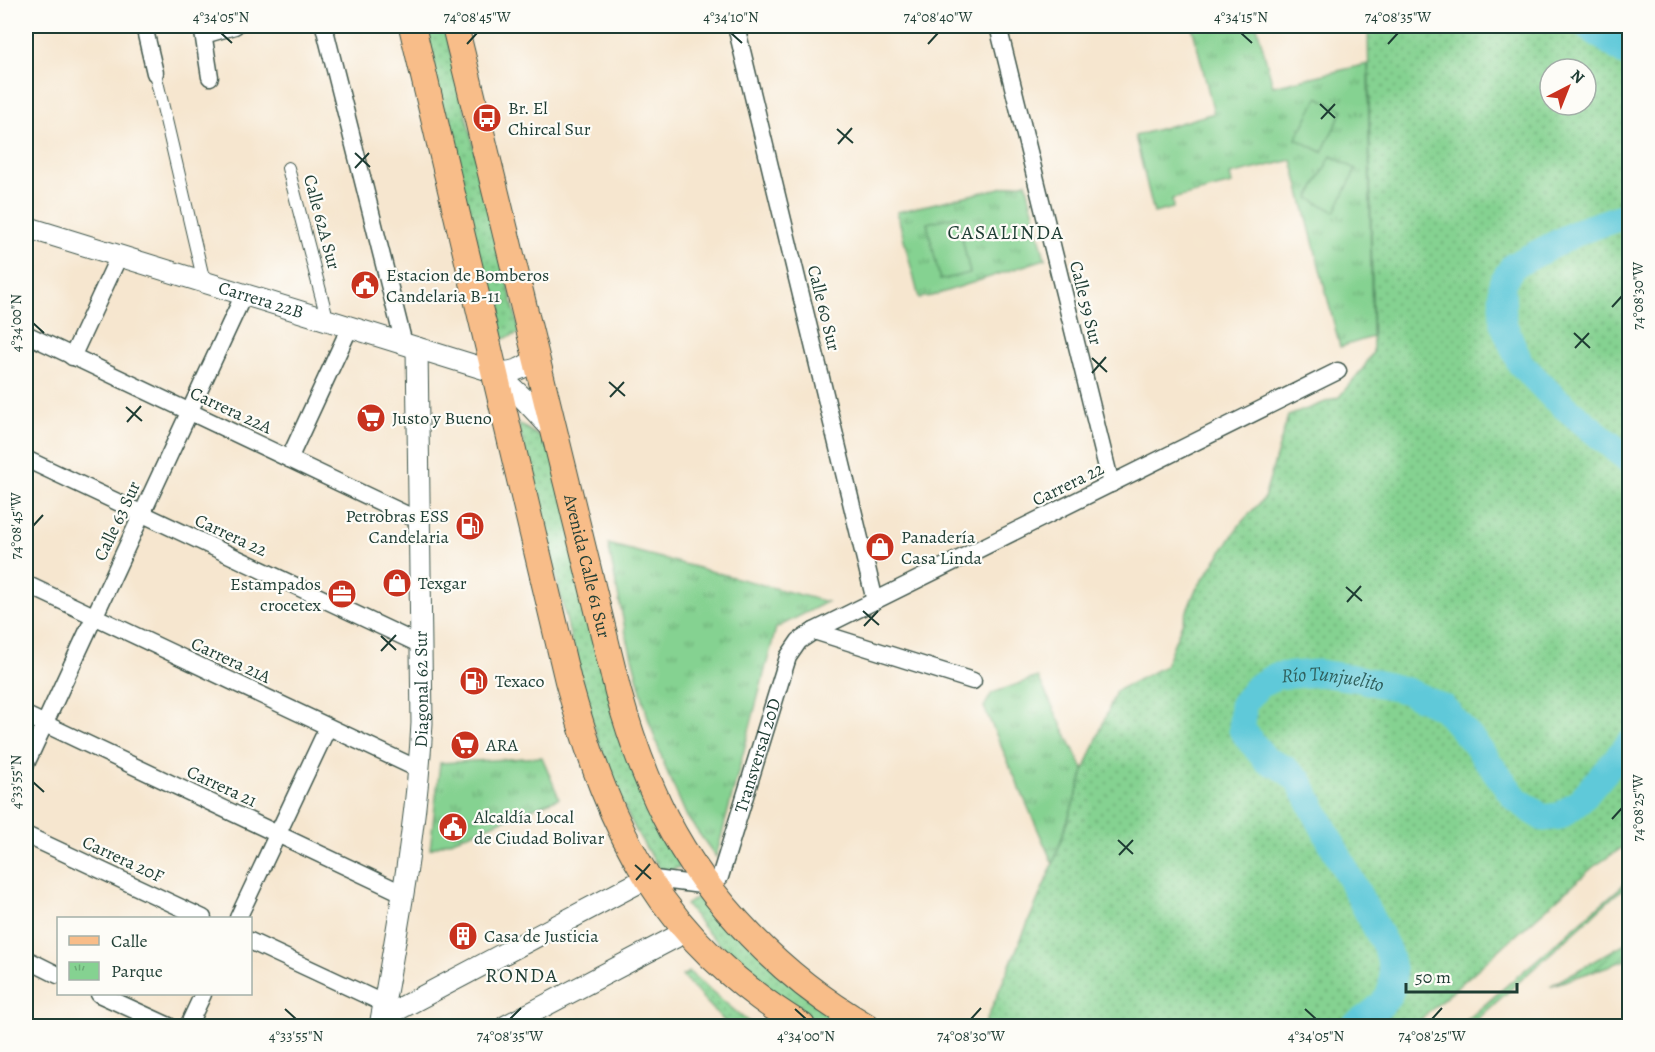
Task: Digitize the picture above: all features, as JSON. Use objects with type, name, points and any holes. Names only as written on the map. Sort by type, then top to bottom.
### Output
[{"type":"main road","points":[[412,26],[546,587],[582,731],[595,770],[627,845],[647,878],[687,931],[724,970],[766,1003],[802,1026]]},
{"type":"main road","name":"Avenida Calle 61 Sur","points":[[456,26],[615,681],[628,726],[652,790],[665,816],[709,886],[755,939],[814,993],[866,1026]]},
{"type":"street","points":[[144,26],[204,282]]},
{"type":"street","points":[[210,76],[203,30],[235,26]]},
{"type":"street","name":"Diagonal 62 Sur","points":[[324,26],[410,346],[420,521],[422,723],[420,770],[413,829],[382,1016]]},
{"type":"street","name":"Calle 60 Sur","points":[[736,26],[875,601]]},
{"type":"street","name":"Calle 59 Sur","points":[[998,26],[1111,484]]},
{"type":"street","name":"Calle 62A Sur","points":[[288,168],[326,320]]},
{"type":"street","name":"Carrera 22B","points":[[26,227],[495,372],[504,373],[524,368],[537,356]]},
{"type":"street","points":[[72,357],[119,256]]},
{"type":"street","name":"Calle 63 Sur","points":[[26,764],[244,294]]},
{"type":"street","points":[[289,459],[350,327]]},
{"type":"street","name":"Carrera 22A","points":[[26,334],[420,521]]},
{"type":"street","name":"Carrera 22","points":[[814,631],[1338,371]]},
{"type":"street","name":"Carrera 22B","points":[[495,372],[556,434]]},
{"type":"street","name":"Carrera 22","points":[[26,459],[421,645]]},
{"type":"street","name":"Carrera 21A","points":[[26,584],[420,770]]},
{"type":"street","points":[[814,631],[973,681]]},
{"type":"street","name":"Transversal 20D","points":[[709,886],[723,871],[788,657],[799,641],[814,631]]},
{"type":"street","name":"Carrera 21","points":[[26,715],[402,892]]},
{"type":"street","points":[[237,917],[327,727]]},
{"type":"street","name":"Carrera 20F","points":[[26,835],[201,917]]},
{"type":"street","points":[[252,942],[382,1016],[647,878],[709,886]]},
{"type":"street","points":[[506,1026],[687,931]]},
{"type":"street","points":[[26,959],[57,974]]},
{"type":"street","points":[[103,995],[169,1026]]},
{"type":"street","points":[[188,1026],[202,995]]},
{"type":"green space","points":[[421,26],[444,26],[520,333],[500,340]]},
{"type":"green space","points":[[1192,26],[1257,26],[1273,86],[1368,64],[1372,337],[1340,347],[1292,160],[1230,175],[1232,184],[1172,199],[1173,208],[1154,213],[1135,136],[1214,113]]},
{"type":"green space","points":[[1368,26],[1629,26],[1629,843],[1593,867],[1413,1026],[984,1026],[1053,864],[1084,771],[1116,691],[1165,666],[1195,591],[1241,523],[1264,498],[1288,416],[1339,397],[1364,367],[1373,352]]},
{"type":"green space","points":[[1318,97],[1343,110],[1322,152],[1296,139]]},
{"type":"green space","points":[[1331,156],[1356,169],[1335,212],[1309,198]]},
{"type":"green space","points":[[1026,182],[1045,259],[932,296],[919,298],[897,212]]},
{"type":"green space","points":[[957,216],[970,273],[940,280],[927,223]]},
{"type":"green space","points":[[518,423],[548,442],[680,867],[663,873],[627,813],[613,782],[590,715]]},
{"type":"green space","points":[[608,544],[827,602],[776,628],[716,857],[687,817],[665,767],[648,718],[626,634]]},
{"type":"green space","points":[[1038,677],[1084,771],[1053,864],[984,707],[992,693]]},
{"type":"green space","points":[[542,757],[559,798],[430,849],[440,763]]},
{"type":"green space","points":[[1629,880],[1629,885],[1615,895],[1470,1026],[1460,1026]]},
{"type":"green space","points":[[703,893],[847,1026],[825,1026],[802,1014],[757,979],[708,933],[686,905]]},
{"type":"green space","points":[[1629,941],[1629,959],[1550,986]]},
{"type":"green space","points":[[689,972],[755,1026],[729,1026],[682,976]]},
{"type":"waterway","name":"Río Tunjuelito","points":[[1587,26],[1630,56]]},
{"type":"waterway","name":"Río Tunjuelito","points":[[1630,214],[1580,231],[1513,266],[1502,283],[1503,323],[1520,363],[1553,397],[1630,461]]},
{"type":"waterway","name":"Río Tunjuelito","points":[[1354,1026],[1376,1010],[1389,995],[1393,976],[1387,949],[1299,781],[1284,768],[1266,760],[1242,730],[1243,704],[1258,686],[1276,676],[1319,673],[1360,679],[1407,691],[1444,708],[1472,740],[1516,799],[1543,818],[1560,816],[1580,801],[1630,743]]},
{"type":"place","name":"Br. El Chircal Sur","points":[[487,118]]},
{"type":"place","name":"Estacion de Bomberos Candelaria B-11","points":[[365,285]]},
{"type":"place","name":"Justo y Bueno","points":[[371,418]]},
{"type":"place","name":"Petrobras ESS Candelaria","points":[[470,526]]},
{"type":"place","name":"Panadería Casa Linda","points":[[880,547]]},
{"type":"place","name":"Texgar","points":[[397,583]]},
{"type":"place","name":"Estampados crocetex","points":[[342,594]]},
{"type":"place","name":"Texaco","points":[[474,681]]},
{"type":"place","name":"ARA","points":[[465,745]]},
{"type":"place","name":"Alcaldía Local de Ciudad Bolivar","points":[[453,827]]},
{"type":"place","name":"Casa de Justicia","points":[[463,936]]},
{"type":"district","name":"CASALINDA","points":[[1006,232]]},
{"type":"district","name":"RONDA","points":[[522,975]]}]
